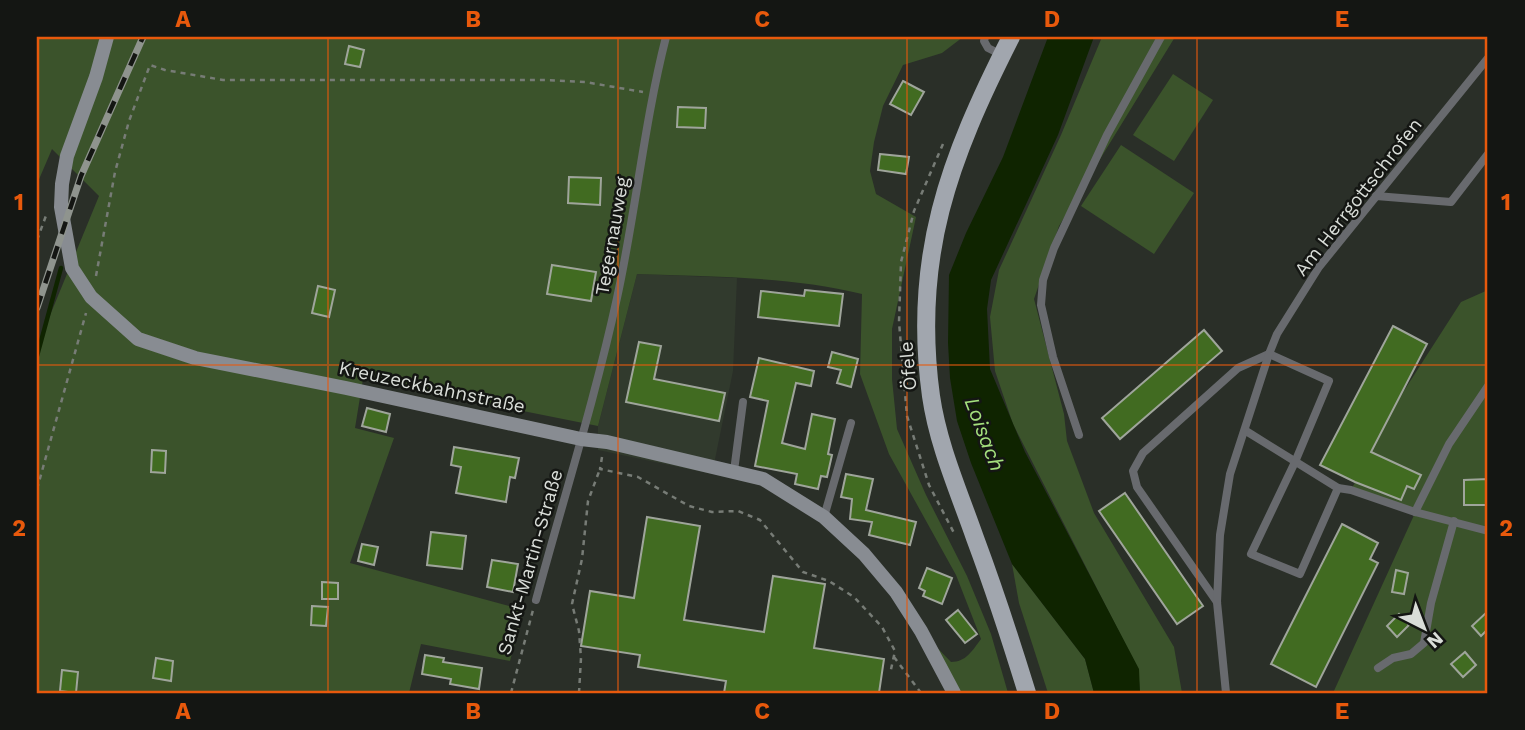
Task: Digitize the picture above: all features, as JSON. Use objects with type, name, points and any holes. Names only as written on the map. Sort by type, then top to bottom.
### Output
[{"type":"main road","name":"Öfele","points":[[1011,37],[967,128],[944,191],[932,243],[926,295],[926,337],[932,398],[948,466],[1000,608],[1027,693]]},
{"type":"street","name":"Kreuzeckbahnstraße","points":[[107,37],[67,156],[62,184],[64,230],[72,268],[91,297],[138,339],[195,358],[581,439],[605,441],[763,479],[824,517],[864,554],[896,592],[921,631],[954,693]]},
{"type":"lane","name":"Tegernauweg","points":[[581,439],[617,300],[651,94],[666,37]]},
{"type":"lane","points":[[985,37],[988,48],[1002,55]]},
{"type":"lane","points":[[1079,435],[1053,357],[1041,305],[1043,280],[1055,248],[1108,135],[1161,37]]},
{"type":"lane","name":"Am Herrgottschrofen","points":[[1226,693],[1217,602],[1220,535],[1230,474],[1277,334],[1319,267],[1488,58]]},
{"type":"lane","points":[[1376,196],[1451,202],[1488,154]]},
{"type":"lane","points":[[1217,602],[1137,487],[1133,471],[1143,453],[1238,368],[1269,354],[1329,381],[1295,462],[1251,554],[1300,574],[1338,488]]},
{"type":"lane","points":[[1415,513],[1449,444],[1488,386]]},
{"type":"lane","points":[[734,471],[743,402]]},
{"type":"lane","points":[[824,517],[851,423]]},
{"type":"lane","points":[[1246,431],[1338,488],[1351,490],[1415,513],[1488,531]]},
{"type":"lane","name":"Sankt-Martin-Straße","points":[[536,600],[581,439]]},
{"type":"lane","points":[[1378,668],[1393,658],[1411,654],[1424,643],[1431,603],[1454,521]]},
{"type":"path","points":[[89,268],[95,280],[115,172],[129,121],[150,65],[165,71],[223,80],[545,80],[613,86],[651,94]]},
{"type":"path","points":[[37,489],[91,297]]},
{"type":"path","points":[[579,693],[579,631],[572,604],[582,559],[588,501],[600,468],[605,441]]},
{"type":"path","points":[[600,468],[638,478],[689,506],[712,512],[737,511],[760,520],[803,572],[829,581],[854,597],[883,627],[895,651],[890,674]]},
{"type":"path","name":"Sankt-Martin-Straße","points":[[511,693],[536,600]]},
{"type":"path","points":[[894,657],[921,693]]},
{"type":"shaded area","points":[[37,37],[963,37],[942,53],[903,65],[883,106],[870,171],[876,194],[916,217],[892,329],[892,379],[897,429],[926,495],[967,576],[991,634],[1008,693],[953,693],[921,631],[951,662],[965,658],[981,639],[956,575],[889,454],[860,374],[862,294],[779,281],[637,274],[598,426],[363,379],[355,428],[394,438],[350,563],[524,610],[510,661],[421,644],[409,693],[37,693],[37,347],[99,196],[52,149],[37,184]]},
{"type":"shaded area","points":[[1102,37],[1175,37],[1059,226],[1034,299],[1064,414],[1067,441],[1094,513],[1174,647],[1182,693],[1140,693],[1138,669],[1013,424],[995,371],[990,317],[999,270],[1061,135]]},
{"type":"shaded area","points":[[1173,74],[1213,100],[1174,161],[1133,135]]},
{"type":"shaded area","points":[[1121,145],[1194,193],[1154,254],[1081,206]]},
{"type":"shaded area","points":[[637,274],[737,278],[733,371],[712,474],[598,450],[598,426]]},
{"type":"shaded area","points":[[1488,290],[1488,693],[1333,693],[1415,513],[1351,490],[1400,397],[1461,302]]},
{"type":"shaded area","points":[[1012,564],[1085,659],[1094,693],[1048,693],[1019,603]]},
{"type":"water","name":"Loisach","points":[[1048,37],[1094,37],[1058,135],[991,280],[987,309],[990,369],[1025,452],[1139,669],[1140,693],[1094,693],[1085,659],[1012,564],[957,421],[950,378],[949,275],[1003,157]]},
{"type":"building","points":[[349,46],[364,50],[360,67],[345,64]]},
{"type":"building","points":[[903,81],[924,92],[911,115],[890,104]]},
{"type":"building","points":[[678,107],[706,108],[705,128],[677,127]]},
{"type":"building","points":[[880,154],[909,157],[906,174],[878,170]]},
{"type":"building","points":[[569,177],[601,178],[600,205],[568,203]]},
{"type":"building","points":[[552,265],[596,272],[591,301],[547,294]]},
{"type":"building","points":[[318,286],[335,290],[329,317],[312,313]]},
{"type":"building","points":[[805,290],[843,294],[839,326],[758,317],[761,291],[804,296]]},
{"type":"building","points":[[1393,326],[1427,344],[1371,452],[1421,475],[1414,489],[1407,486],[1401,500],[1320,465]]},
{"type":"building","points":[[1204,330],[1222,351],[1120,439],[1102,418]]},
{"type":"building","points":[[639,342],[661,346],[654,379],[725,393],[719,421],[626,402]]},
{"type":"building","points":[[832,352],[858,359],[851,387],[837,383],[841,370],[828,367]]},
{"type":"building","points":[[759,358],[814,371],[811,386],[796,383],[782,443],[805,449],[812,414],[835,419],[828,454],[832,455],[827,477],[821,476],[818,489],[795,484],[797,474],[755,466],[768,401],[750,397]]},
{"type":"building","points":[[367,408],[390,414],[386,432],[362,426]]},
{"type":"building","points":[[454,447],[519,458],[515,478],[510,477],[506,502],[456,493],[461,467],[451,465]]},
{"type":"building","points":[[152,450],[166,451],[165,473],[151,472]]},
{"type":"building","points":[[846,474],[873,479],[866,510],[916,522],[910,545],[869,535],[872,522],[850,519],[852,499],[841,497]]},
{"type":"building","points":[[1488,479],[1488,505],[1464,505],[1464,480]]},
{"type":"building","points":[[1125,493],[1203,606],[1177,624],[1099,511]]},
{"type":"building","points":[[647,517],[700,526],[684,620],[764,632],[773,576],[825,584],[814,648],[884,659],[879,693],[724,693],[726,681],[638,667],[640,655],[581,646],[590,591],[634,598]]},
{"type":"building","points":[[1342,524],[1378,543],[1370,559],[1378,563],[1316,687],[1271,664]]},
{"type":"building","points":[[431,532],[466,536],[462,569],[427,565]]},
{"type":"building","points":[[362,544],[378,547],[374,565],[358,561]]},
{"type":"building","points":[[492,560],[518,564],[513,592],[487,587]]},
{"type":"building","points":[[927,568],[952,578],[942,604],[923,596],[925,591],[919,588]]},
{"type":"building","points":[[1396,570],[1408,573],[1404,594],[1392,592]]},
{"type":"building","points":[[322,582],[338,583],[338,599],[322,599]]},
{"type":"building","points":[[312,606],[328,607],[326,626],[311,625]]},
{"type":"building","points":[[958,610],[977,634],[965,643],[946,620]]},
{"type":"building","points":[[1488,611],[1488,629],[1481,636],[1472,626]]},
{"type":"building","points":[[1399,614],[1409,625],[1397,637],[1387,626]]},
{"type":"building","points":[[1465,652],[1476,665],[1463,677],[1451,664]]},
{"type":"building","points":[[425,655],[444,658],[443,662],[482,668],[479,689],[450,684],[451,679],[422,674]]},
{"type":"building","points":[[156,658],[173,661],[171,681],[153,678]]},
{"type":"building","points":[[62,670],[78,672],[76,693],[60,691]]},
{"type":"waterway","points":[[37,356],[61,268]]},
{"type":"railway","points":[[37,308],[81,176],[143,37]]}]
